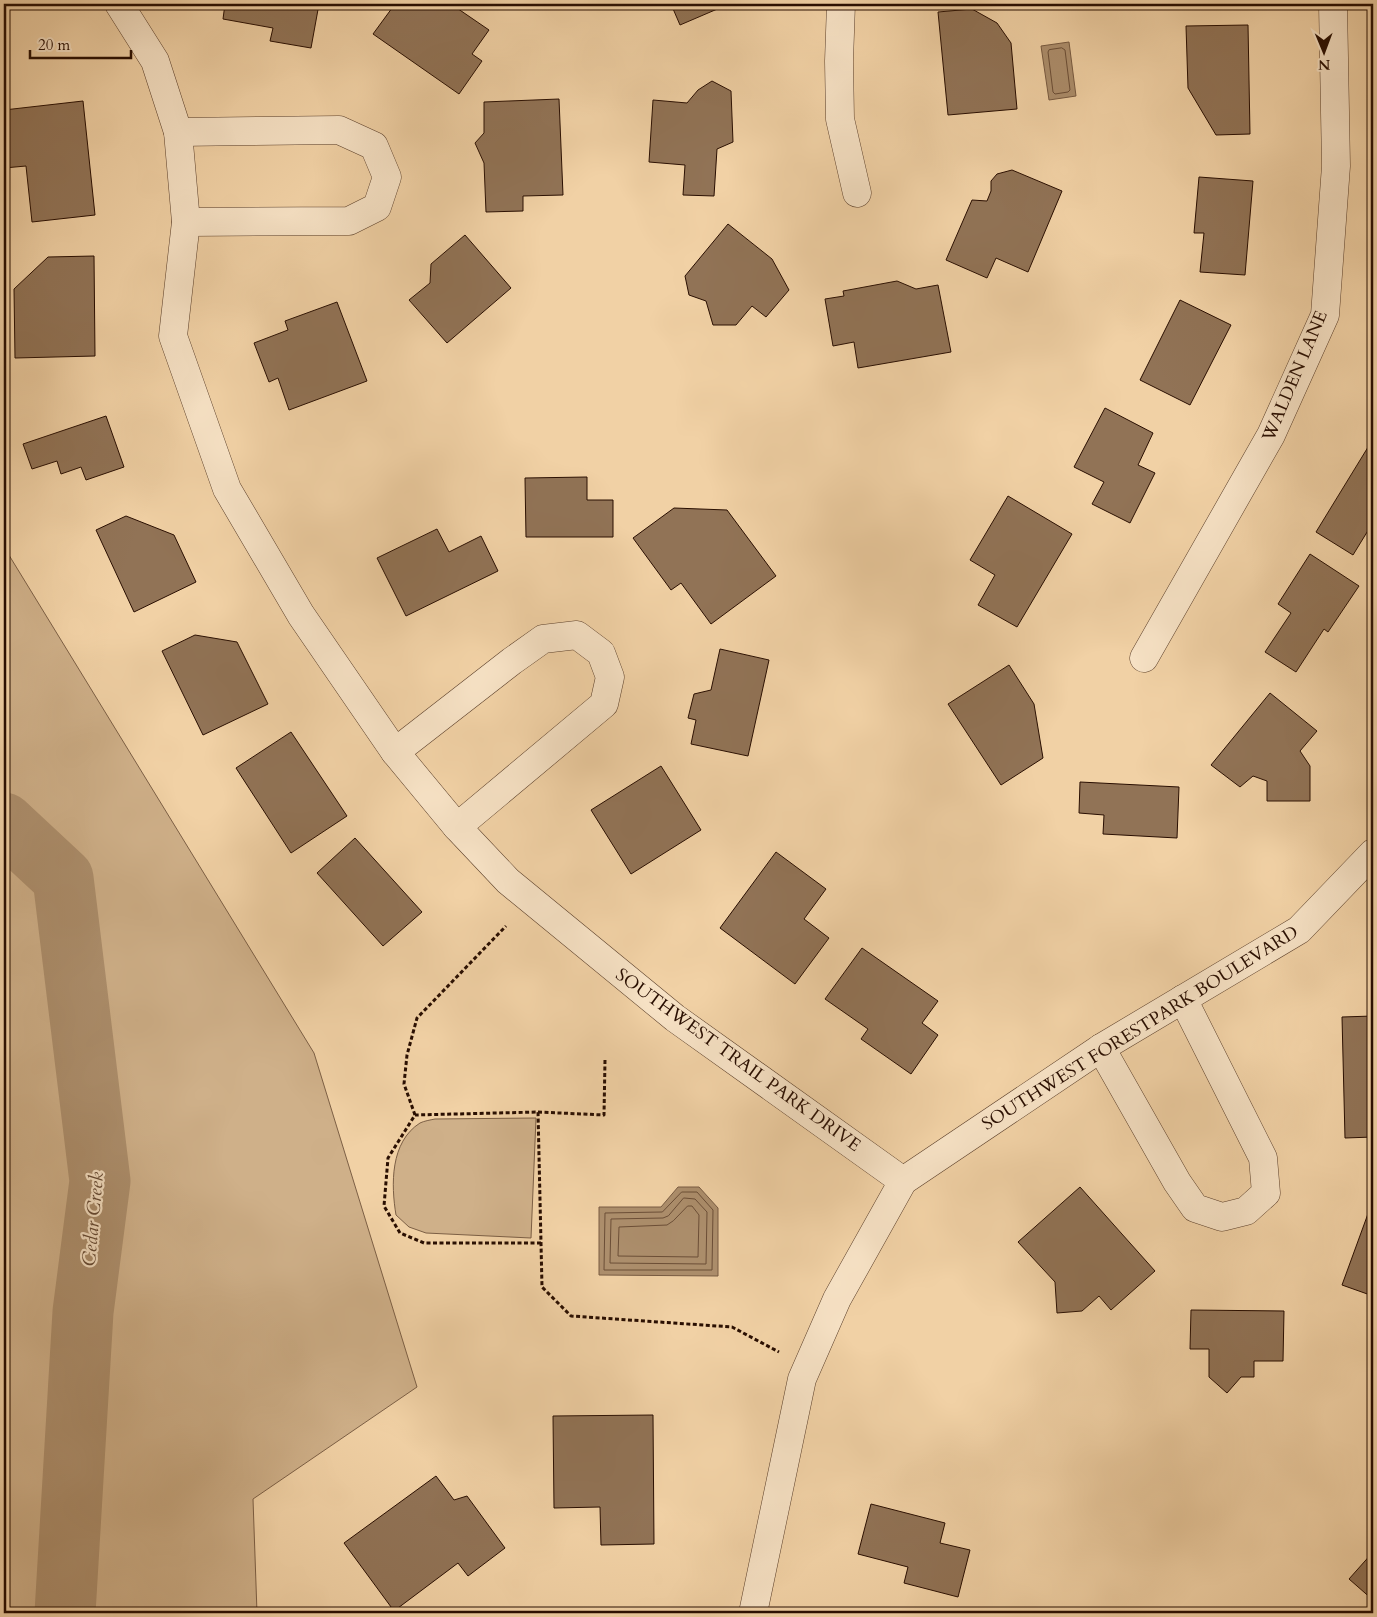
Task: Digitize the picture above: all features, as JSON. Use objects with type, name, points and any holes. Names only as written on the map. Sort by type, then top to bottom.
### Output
[{"type":"street","name":"SOUTHWEST TRAIL PARK DRIVE","points":[[119,4],[155,61],[178,132],[186,222],[173,336],[227,489],[301,615],[395,752],[457,827],[508,881],[674,1018],[903,1181]]},
{"type":"street","points":[[841,4],[839,61],[840,119],[857,193]]},
{"type":"street","name":"WALDEN LANE","points":[[1144,658],[1271,435],[1325,315],[1336,166],[1333,4]]},
{"type":"street","points":[[178,132],[339,130],[374,146],[387,177],[377,207],[349,221],[186,222]]},
{"type":"street","points":[[395,752],[543,639],[577,635],[601,653],[610,677],[604,704],[457,827]]},
{"type":"street","name":"SOUTHWEST FORESTPARK BOULEVARD","points":[[753,1613],[802,1380],[837,1300],[903,1181],[1101,1048],[1299,930],[1373,853]]},
{"type":"street","points":[[1101,1048],[1176,1182],[1194,1208],[1222,1217],[1246,1211],[1266,1194],[1263,1158],[1182,999]]},
{"type":"path","points":[[415,1116],[404,1084],[407,1055],[417,1018],[506,926]]},
{"type":"path","points":[[415,1116],[538,1112],[604,1115],[605,1060]]},
{"type":"path","points":[[538,1112],[542,1287],[571,1316],[732,1327],[779,1352]]},
{"type":"path","points":[[415,1116],[388,1158],[384,1206],[400,1233],[424,1242],[541,1243]]},
{"type":"shaded area","points":[[4,547],[314,1053],[417,1387],[253,1499],[257,1613],[78,1613],[95,1308],[112,1178],[79,889],[62,857],[4,801]]},
{"type":"shaded area","points":[[4,823],[63,878],[100,1181],[56,1533],[60,1613],[4,1613]]},
{"type":"shaded area","points":[[536,1118],[531,1238],[426,1233],[409,1227],[396,1215],[393,1178],[398,1153],[410,1131],[420,1123],[435,1119]]},
{"type":"water","points":[[1069,42],[1076,96],[1049,100],[1041,46]]},
{"type":"water","points":[[678,1187],[699,1187],[718,1208],[718,1276],[599,1275],[599,1207],[661,1207]]},
{"type":"building","points":[[225,4],[319,4],[311,48],[270,41],[273,28],[223,19]]},
{"type":"building","points":[[395,4],[451,4],[489,30],[472,54],[482,61],[459,94],[373,34]]},
{"type":"building","points":[[671,4],[729,4],[680,25]]},
{"type":"building","points":[[972,9],[997,23],[1011,43],[1017,109],[948,115],[938,12]]},
{"type":"building","points":[[1248,25],[1250,134],[1216,135],[1188,88],[1186,26]]},
{"type":"building","points":[[712,81],[731,91],[733,142],[717,149],[714,196],[683,195],[685,165],[649,162],[653,100],[687,103],[698,90]]},
{"type":"building","points":[[559,99],[563,195],[523,196],[523,211],[486,212],[484,163],[475,143],[484,133],[484,102]]},
{"type":"building","points":[[83,101],[95,215],[32,222],[26,166],[4,168],[4,110]]},
{"type":"building","points":[[1012,170],[1062,191],[1028,272],[996,258],[987,278],[946,260],[972,200],[987,201],[991,191],[991,181],[997,174]]},
{"type":"building","points":[[1199,177],[1253,181],[1245,275],[1200,272],[1204,233],[1194,233]]},
{"type":"building","points":[[728,224],[772,259],[789,290],[766,317],[752,306],[736,325],[713,325],[706,301],[689,295],[685,276]]},
{"type":"building","points":[[465,235],[511,288],[447,343],[409,300],[430,283],[431,264]]},
{"type":"building","points":[[94,256],[95,356],[15,358],[14,289],[48,257]]},
{"type":"building","points":[[897,281],[916,289],[938,285],[951,352],[858,368],[854,342],[833,346],[825,299],[844,296],[843,291]]},
{"type":"building","points":[[1180,300],[1231,325],[1190,405],[1140,380]]},
{"type":"building","points":[[337,302],[367,381],[289,410],[278,378],[269,382],[254,343],[288,330],[285,321]]},
{"type":"building","points":[[1105,408],[1153,433],[1138,465],[1155,473],[1130,523],[1092,504],[1104,482],[1074,467]]},
{"type":"building","points":[[106,416],[124,467],[86,480],[81,467],[61,474],[57,461],[32,469],[23,444]]},
{"type":"building","points":[[1373,439],[1373,528],[1372,524],[1353,555],[1316,532]]},
{"type":"building","points":[[587,477],[587,500],[613,500],[613,537],[526,537],[525,478]]},
{"type":"building","points":[[1008,496],[1072,534],[1017,627],[978,605],[995,575],[970,560]]},
{"type":"building","points":[[674,508],[727,510],[776,576],[711,624],[681,583],[671,590],[633,538]]},
{"type":"building","points":[[126,516],[174,535],[196,582],[134,612],[96,530]]},
{"type":"building","points":[[437,529],[449,552],[481,536],[498,571],[406,616],[377,558]]},
{"type":"building","points":[[1310,554],[1359,586],[1328,632],[1324,629],[1296,672],[1265,652],[1291,613],[1278,604]]},
{"type":"building","points":[[195,635],[237,642],[268,704],[203,735],[162,651]]},
{"type":"building","points":[[720,649],[769,660],[748,756],[691,744],[696,720],[688,718],[694,694],[711,690]]},
{"type":"building","points":[[1009,665],[1034,704],[1043,758],[1001,785],[948,704]]},
{"type":"building","points":[[1270,693],[1317,731],[1300,751],[1310,766],[1310,801],[1267,801],[1267,781],[1253,776],[1240,787],[1211,765]]},
{"type":"building","points":[[291,732],[347,816],[291,853],[236,768]]},
{"type":"building","points":[[661,766],[701,830],[631,874],[591,810]]},
{"type":"building","points":[[1080,782],[1179,787],[1177,838],[1103,834],[1104,815],[1079,813]]},
{"type":"building","points":[[355,838],[422,912],[383,946],[317,873]]},
{"type":"building","points":[[776,852],[826,889],[804,919],[829,938],[795,984],[720,928]]},
{"type":"building","points":[[862,948],[938,1001],[922,1023],[938,1035],[911,1074],[861,1039],[868,1029],[825,999]]},
{"type":"building","points":[[1373,1016],[1373,1137],[1345,1138],[1342,1017]]},
{"type":"building","points":[[1080,1187],[1155,1271],[1111,1310],[1099,1296],[1082,1311],[1057,1313],[1055,1282],[1018,1242]]},
{"type":"building","points":[[1373,1200],[1373,1296],[1342,1285]]},
{"type":"building","points":[[1191,1310],[1284,1311],[1283,1361],[1254,1361],[1254,1377],[1241,1377],[1227,1393],[1209,1377],[1209,1349],[1190,1349]]},
{"type":"building","points":[[653,1415],[654,1544],[601,1545],[600,1507],[554,1508],[553,1416]]},
{"type":"building","points":[[436,1476],[454,1500],[467,1496],[505,1548],[468,1576],[458,1563],[394,1611],[344,1543]]},
{"type":"building","points":[[871,1504],[945,1523],[940,1543],[970,1550],[958,1597],[904,1583],[908,1567],[858,1554]]},
{"type":"building","points":[[1373,1552],[1373,1600],[1349,1579]]},
{"type":"waterway","name":"Cedar Creek","points":[[4,823],[63,878],[100,1181],[83,1312],[65,1613]]}]
